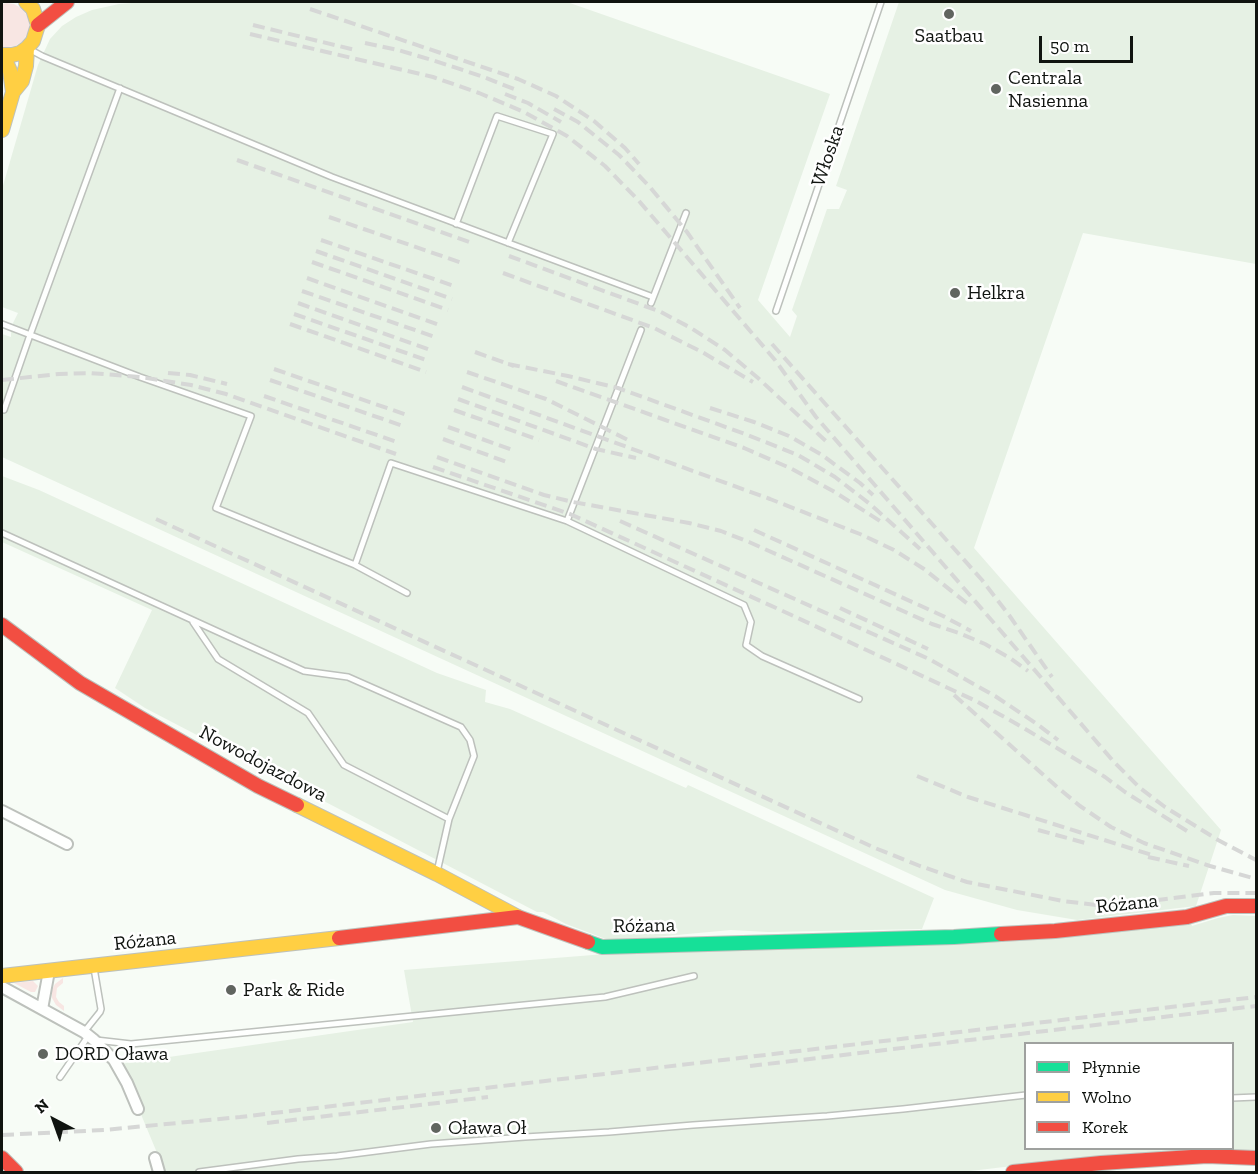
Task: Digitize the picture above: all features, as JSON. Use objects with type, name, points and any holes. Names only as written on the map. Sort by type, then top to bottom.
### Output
[{"type":"street","points":[[13,92],[10,71],[2,55],[20,53],[33,41],[38,25],[29,2]]},
{"type":"street","points":[[38,25],[67,2]]},
{"type":"street","points":[[2,130],[13,92],[22,81],[27,48]]},
{"type":"street","name":"Nowodojazdowa","points":[[2,625],[80,683],[258,786],[437,874],[518,917]]},
{"type":"street","points":[[2,811],[67,844]]},
{"type":"street","name":"Różana","points":[[2,976],[518,917],[602,946],[965,937],[1055,931],[1187,917],[1226,906],[1257,906]]},
{"type":"street","points":[[42,1009],[49,971]]},
{"type":"street","points":[[2,987],[89,1035],[114,1060],[138,1109]]},
{"type":"street","points":[[1013,1173],[1101,1163],[1207,1156],[1257,1158]]},
{"type":"street","points":[[2,1158],[16,1173]]},
{"type":"street","points":[[155,1158],[159,1173]]},
{"type":"lane","name":"Włoska","points":[[776,311],[881,2]]},
{"type":"lane","points":[[27,48],[332,177],[652,300],[686,213]]},
{"type":"lane","points":[[4,410],[120,88]]},
{"type":"lane","points":[[456,224],[498,116],[553,134],[508,243]]},
{"type":"lane","points":[[2,324],[140,377],[252,416],[216,508],[355,565],[407,593]]},
{"type":"lane","points":[[567,521],[640,330]]},
{"type":"lane","points":[[355,565],[391,463],[567,521],[744,605],[751,622],[746,645],[762,656],[859,699]]},
{"type":"lane","points":[[2,533],[304,671],[348,677],[461,727],[470,740],[474,756],[449,819],[437,874]]},
{"type":"lane","points":[[192,620],[218,659],[308,713],[344,765],[449,819]]},
{"type":"lane","points":[[60,1077],[89,1035],[101,1009],[94,966]]},
{"type":"lane","points":[[89,1035],[131,1044],[605,997],[694,976]]},
{"type":"lane","points":[[199,1173],[431,1144],[827,1116],[1024,1095]]},
{"type":"lane","points":[[1234,1098],[1257,1097]]},
{"type":"shaded area","points":[[144,2],[567,2],[830,94],[758,300],[790,337],[797,316],[792,310],[827,209],[839,209],[847,190],[836,186],[899,2],[1256,2],[1256,264],[1083,233],[974,548],[1221,830],[1196,906],[1077,920],[1017,910],[945,890],[2,457],[2,334],[11,337],[11,327],[18,313],[2,307],[2,189],[38,65],[50,39],[62,26],[76,17],[92,10],[119,4]]},
{"type":"shaded area","points":[[7,3],[21,8],[29,21],[29,29],[22,42],[15,46],[2,47],[2,4]]},
{"type":"shaded area","points":[[2,476],[39,490],[437,673],[486,690],[485,702],[510,709],[686,788],[688,785],[934,898],[922,929],[768,932],[731,930],[611,941],[566,924],[543,912],[537,912],[145,708],[115,688],[152,610],[2,542]]},
{"type":"shaded area","points":[[1233,915],[1256,916],[1256,1150],[1055,1161],[962,1172],[165,1172],[120,1064],[413,1022],[404,970],[618,953],[980,943],[1063,937],[1191,923],[1192,926]]},
{"type":"shaded area","points":[[63,978],[63,983],[57,988],[56,997],[64,1006],[64,1011],[56,1005],[52,998],[55,984]]},
{"type":"shaded area","points":[[33,981],[38,986],[35,992],[14,983]]},
{"type":"railway","points":[[310,9],[518,79],[556,96],[594,121],[625,148],[639,164]]},
{"type":"railway","points":[[253,25],[355,50]]},
{"type":"railway","points":[[250,34],[433,77],[479,93],[524,112],[567,136],[605,166],[639,201],[775,360],[816,417],[1114,762],[1140,788],[1165,807],[1218,840],[1256,860]]},
{"type":"railway","points":[[365,43],[432,60],[519,91]]},
{"type":"railway","points":[[505,94],[528,103],[561,122]]},
{"type":"railway","points":[[554,109],[578,122],[619,155],[649,186],[687,232],[740,308]]},
{"type":"railway","points":[[237,160],[472,243]]},
{"type":"railway","points":[[329,217],[465,264]]},
{"type":"railway","points":[[321,240],[457,287]]},
{"type":"railway","points":[[316,251],[452,299]]},
{"type":"railway","points":[[509,256],[661,312],[691,328],[725,350],[829,444]]},
{"type":"railway","points":[[312,262],[448,310]]},
{"type":"railway","points":[[503,273],[654,328],[702,352],[753,382]]},
{"type":"railway","points":[[307,278],[442,326]]},
{"type":"railway","points":[[302,291],[438,338]]},
{"type":"railway","points":[[298,303],[433,351]]},
{"type":"railway","points":[[294,314],[429,361]]},
{"type":"railway","points":[[290,324],[426,372]]},
{"type":"railway","points":[[772,344],[982,580],[1052,677]]},
{"type":"railway","points":[[475,352],[514,366]]},
{"type":"railway","points":[[508,364],[618,388],[798,455],[835,477],[870,504],[920,549]]},
{"type":"railway","points":[[274,369],[410,416]]},
{"type":"railway","points":[[467,372],[546,399],[630,441]]},
{"type":"railway","points":[[2,380],[90,373],[140,377],[191,385],[226,394],[396,454]]},
{"type":"railway","points":[[168,373],[190,375],[227,384]]},
{"type":"railway","points":[[270,380],[406,427]]},
{"type":"railway","points":[[556,381],[744,448],[790,468],[833,491],[880,521]]},
{"type":"railway","points":[[462,387],[860,534],[894,550],[924,569],[969,605]]},
{"type":"railway","points":[[264,396],[400,443]]},
{"type":"railway","points":[[458,399],[596,449],[636,458]]},
{"type":"railway","points":[[710,408],[789,436],[822,455],[873,495]]},
{"type":"railway","points":[[454,410],[539,440]]},
{"type":"railway","points":[[448,427],[513,450]]},
{"type":"railway","points":[[443,439],[507,462]]},
{"type":"railway","points":[[437,457],[544,495],[721,531],[932,624],[985,644],[1028,671]]},
{"type":"railway","points":[[433,467],[570,514],[976,701],[1105,777],[1187,831]]},
{"type":"railway","points":[[156,519],[875,848],[967,882],[1063,901],[1096,905],[1125,904],[1214,893],[1256,893]]},
{"type":"railway","points":[[620,521],[929,659],[995,696],[1058,740]]},
{"type":"railway","points":[[754,530],[971,631]]},
{"type":"railway","points":[[840,608],[928,649]]},
{"type":"railway","points":[[954,695],[1056,786],[1111,827],[1144,843],[1256,879]]},
{"type":"railway","points":[[917,776],[968,797],[1155,856]]},
{"type":"railway","points":[[1038,830],[1089,844]]},
{"type":"railway","points":[[1148,857],[1189,866]]},
{"type":"railway","points":[[2,1135],[104,1130],[240,1117],[1256,997]]},
{"type":"railway","points":[[750,1066],[1256,1006]]},
{"type":"railway","points":[[267,1123],[488,1097]]},
{"type":"traffic: fast","points":[[588,942],[602,947],[1001,934]]},
{"type":"traffic: slow","points":[[2,55],[20,53],[33,41],[38,25],[33,9],[26,2]]},
{"type":"traffic: slow","points":[[2,130],[13,92],[22,81],[27,48]]},
{"type":"traffic: slow","points":[[3,55],[10,71],[13,92]]},
{"type":"traffic: slow","points":[[297,805],[518,917]]},
{"type":"traffic: slow","points":[[2,976],[339,938]]},
{"type":"traffic: jam","points":[[38,25],[67,2]]},
{"type":"traffic: jam","points":[[2,625],[80,683],[258,786],[297,805]]},
{"type":"traffic: jam","points":[[1001,934],[1055,931],[1187,917],[1226,906],[1256,906]]},
{"type":"traffic: jam","points":[[339,938],[518,917],[588,942]]},
{"type":"traffic: jam","points":[[1013,1172],[1207,1156],[1256,1158]]},
{"type":"traffic: jam","points":[[2,1158],[16,1172]]},
{"type":"place","name":"Saatbau","points":[[949,14]]},
{"type":"place","name":"Centrala Nasienna","points":[[996,89]]},
{"type":"place","name":"Helkra","points":[[955,293]]},
{"type":"place","name":"Park & Ride","points":[[231,990]]},
{"type":"place","name":"DORD Oława","points":[[43,1054]]},
{"type":"place","name":"Oława Oł","points":[[436,1128]]}]
